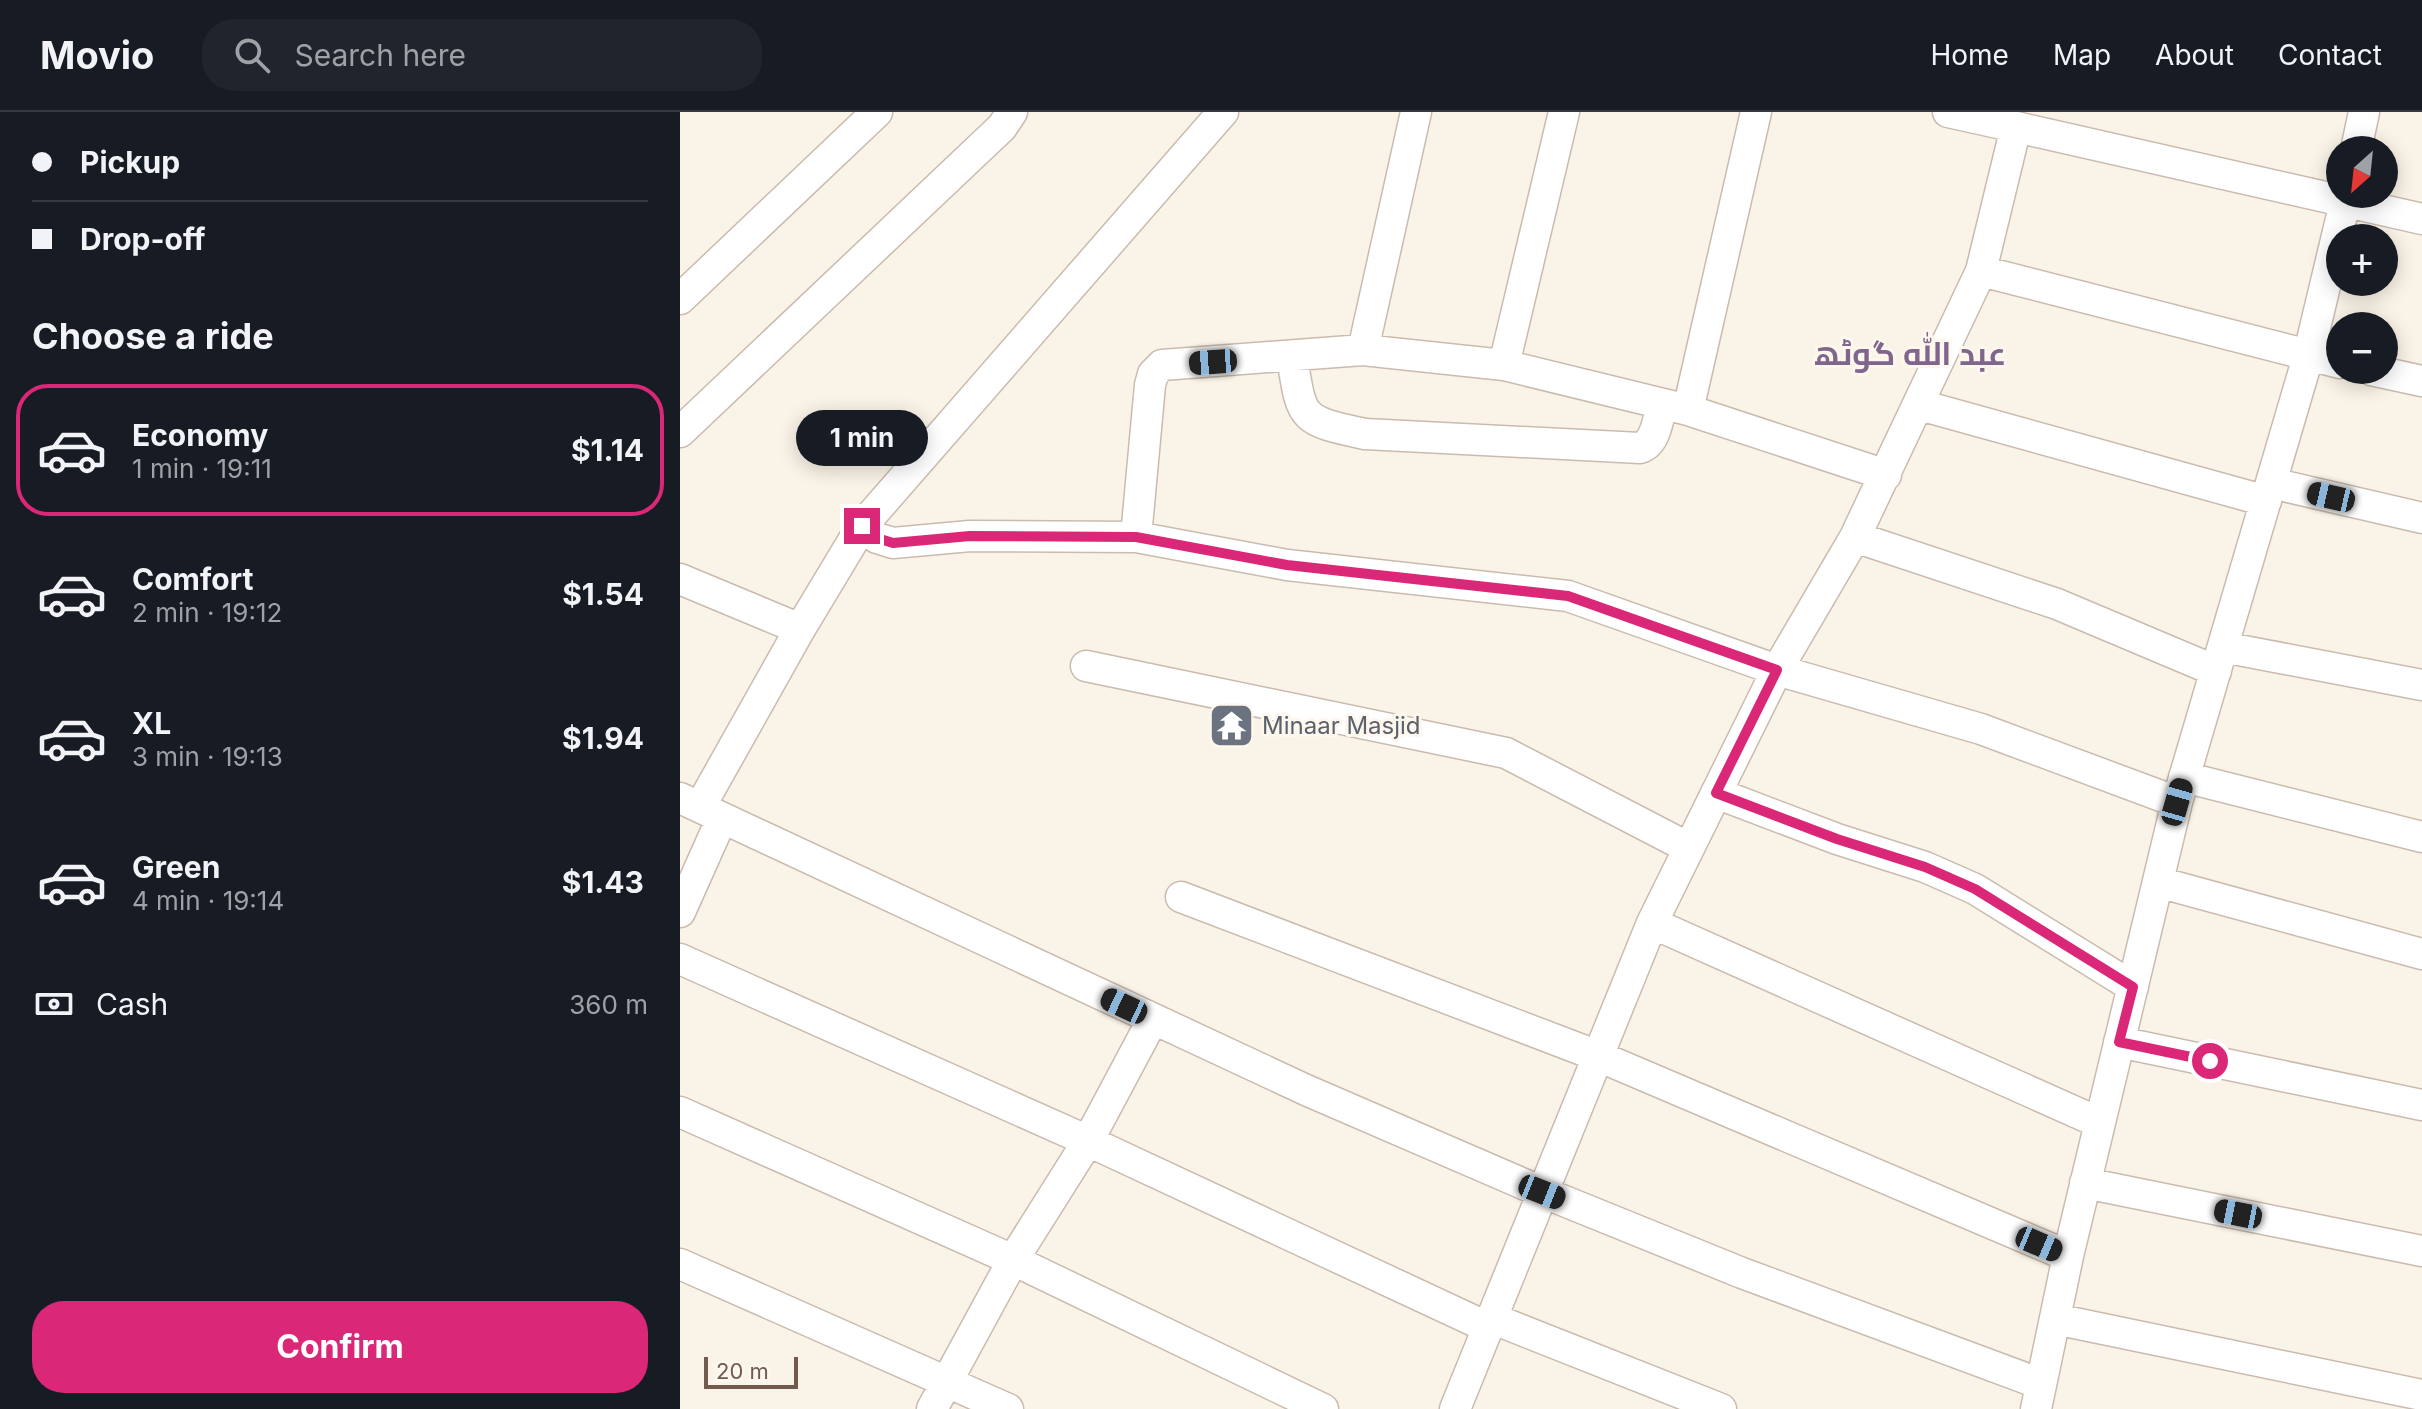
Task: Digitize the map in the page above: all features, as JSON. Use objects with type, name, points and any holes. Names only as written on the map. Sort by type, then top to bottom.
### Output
[{"type":"street","points":[[680,299],[877,112]]},
{"type":"street","points":[[680,432],[1002,127],[1012,112]]},
{"type":"street","points":[[680,912],[701,808],[800,629],[862,526],[1223,112]]},
{"type":"street","points":[[1363,350],[1416,112]]},
{"type":"street","points":[[1504,365],[1564,112]]},
{"type":"street","points":[[1292,357],[1299,403],[1307,416],[1332,427],[1365,434],[1647,446],[1675,407],[1756,112]]},
{"type":"street","points":[[1948,112],[2326,194]]},
{"type":"street","points":[[2359,136],[2364,112]]},
{"type":"street","points":[[1455,1409],[1652,923],[1777,670],[1855,537],[1981,271],[2016,127]]},
{"type":"street","points":[[701,808],[1306,1090],[1542,1192],[2038,1396],[2085,1183],[2181,789],[2308,357],[2344,208]]},
{"type":"street","points":[[2382,208],[2422,219]]},
{"type":"street","points":[[1981,271],[2326,360]]},
{"type":"street","points":[[1136,537],[1153,374],[1162,365],[1363,350],[1504,365],[1675,407],[1886,475]]},
{"type":"street","points":[[2398,376],[2422,381]]},
{"type":"street","points":[[1920,405],[2268,492],[2422,518]]},
{"type":"street","points":[[862,526],[877,538],[893,543],[970,536],[1136,537],[1287,565],[1568,596],[1777,670],[2181,789],[2422,837]]},
{"type":"street","points":[[1855,537],[2219,659],[2422,685]]},
{"type":"street","points":[[680,579],[800,629]]},
{"type":"street","points":[[1086,666],[1506,753],[1689,848]]},
{"type":"street","points":[[1716,793],[1837,839],[1925,867],[1975,889],[2133,987]]},
{"type":"street","points":[[2158,882],[2422,954]]},
{"type":"street","points":[[1181,897],[1598,1056],[2068,1256]]},
{"type":"street","points":[[1652,923],[2100,1123]]},
{"type":"street","points":[[680,959],[1489,1323],[1721,1409]]},
{"type":"street","points":[[932,1409],[1013,1260],[1088,1141],[1153,1019]]},
{"type":"street","points":[[2119,1042],[2422,1105]]},
{"type":"street","points":[[680,1112],[1013,1260],[1323,1409]]},
{"type":"street","points":[[2085,1183],[2422,1251]]},
{"type":"street","points":[[680,1264],[1008,1409]]},
{"type":"street","points":[[2055,1319],[2422,1395]]},
{"type":"place","name":"Minaar Masjid","points":[[1231,726]]},
{"type":"district","name":"عبد الله گوٹھ","points":[[1910,354]]},
{"type":"route","points":[[862,526],[877,538],[893,543],[970,536],[1136,537],[1287,565],[1568,596],[1777,670],[1716,793],[1837,839],[1925,867],[1975,889],[2133,987],[2119,1042],[2210,1061]]}]
